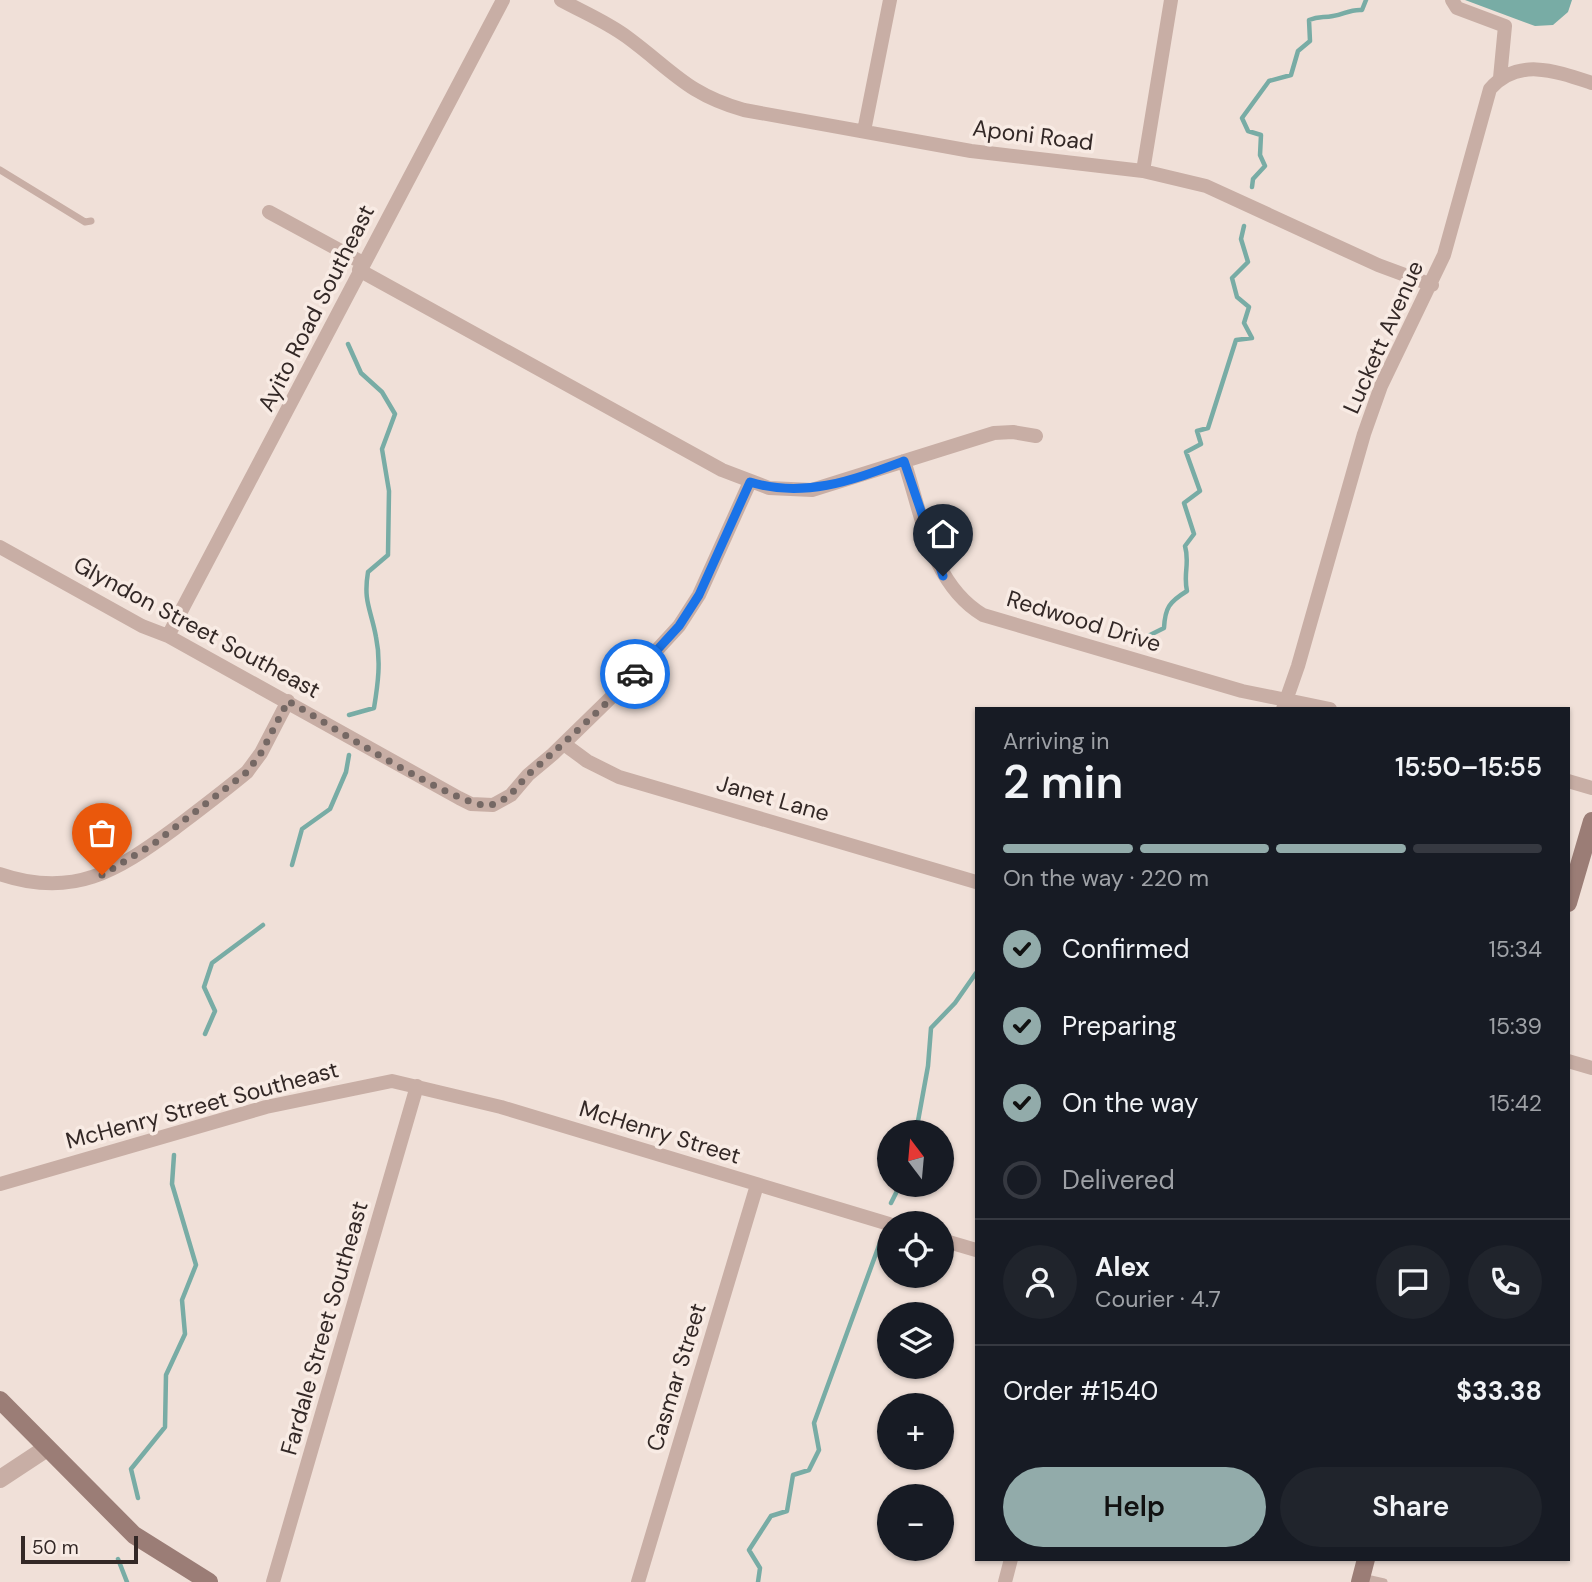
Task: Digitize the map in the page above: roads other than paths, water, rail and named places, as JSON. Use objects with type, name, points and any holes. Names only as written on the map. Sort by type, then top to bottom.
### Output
[{"type":"main road","points":[[1570,896],[1592,821]]},
{"type":"main road","points":[[0,1400],[134,1535],[209,1582]]},
{"type":"street","name":"Ayito Road Southeast","points":[[168,636],[314,364],[323,338],[503,0]]},
{"type":"street","name":"Aponi Road","points":[[561,0],[631,40],[682,83],[714,102],[744,110],[971,151],[1143,171],[1219,191],[1378,265],[1432,285]]},
{"type":"street","points":[[864,131],[890,0]]},
{"type":"street","points":[[1143,171],[1171,0]]},
{"type":"street","points":[[1452,0],[1457,8],[1505,26],[1505,75],[1527,68],[1592,83]]},
{"type":"street","name":"Luckett Avenue","points":[[1284,704],[1381,386],[1432,285],[1444,255],[1490,89],[1505,75]]},
{"type":"street","points":[[269,212],[571,388],[722,470],[750,482],[791,491],[812,490],[994,433],[1013,432],[1035,436]]},
{"type":"street","name":"Redwood Drive","points":[[904,461],[943,576],[966,605],[983,615],[1138,662],[1284,704],[1311,707]]},
{"type":"street","points":[[564,744],[634,676],[679,626],[699,595],[750,482]]},
{"type":"street","name":"Glyndon Street Southeast","points":[[0,547],[142,626],[168,636],[288,701],[385,759],[459,798],[484,806],[511,795],[528,775],[564,744]]},
{"type":"street","points":[[0,874],[57,884],[78,882],[121,866],[247,772],[261,753],[288,701]]},
{"type":"street","name":"Janet Lane","points":[[564,744],[619,777],[975,882]]},
{"type":"street","points":[[1570,782],[1592,788]]},
{"type":"street","points":[[1570,1062],[1592,1068]]},
{"type":"street","name":"McHenry Street Southeast","points":[[0,1184],[315,1095],[377,1082],[417,1086]]},
{"type":"street","name":"McHenry Street","points":[[417,1086],[500,1107],[877,1220]]},
{"type":"street","name":"Fardale Street Southeast","points":[[273,1582],[417,1086]]},
{"type":"street","name":"Casmar Street","points":[[639,1582],[757,1185]]},
{"type":"street","points":[[954,1244],[975,1250]]},
{"type":"street","points":[[0,1479],[47,1448]]},
{"type":"street","points":[[1005,1582],[1011,1561]]},
{"type":"lane","points":[[0,170],[85,222],[91,220]]},
{"type":"lane","points":[[1363,1573],[1384,1582]]},
{"type":"water","points":[[1465,0],[1572,0],[1568,12],[1553,25],[1535,26]]},
{"type":"waterway","points":[[1252,187],[1253,179],[1265,166],[1260,155],[1261,135],[1248,131],[1242,118],[1269,81],[1291,75],[1298,51],[1310,41],[1309,20],[1362,10],[1366,0]]},
{"type":"waterway","points":[[1141,646],[1146,637],[1164,628],[1169,606],[1187,591],[1185,546],[1194,534],[1184,503],[1200,491],[1186,452],[1201,444],[1197,431],[1208,428],[1236,340],[1252,338],[1244,323],[1249,307],[1237,297],[1232,278],[1248,262],[1241,239],[1244,226]]},
{"type":"waterway","points":[[348,344],[361,373],[382,392],[395,414],[382,449],[389,491],[388,555],[368,572],[367,582],[367,598],[378,655],[374,708],[349,715]]},
{"type":"waterway","points":[[292,865],[302,829],[330,809],[346,772],[349,755]]},
{"type":"waterway","points":[[205,1034],[215,1011],[204,987],[212,963],[263,925]]},
{"type":"waterway","points":[[918,1120],[928,1066],[931,1028],[955,1003],[975,974]]},
{"type":"waterway","points":[[138,1498],[131,1469],[165,1427],[166,1375],[185,1334],[182,1300],[196,1265],[172,1184],[174,1155]]},
{"type":"waterway","points":[[891,1203],[894,1197]]},
{"type":"waterway","points":[[758,1582],[760,1568],[749,1550],[771,1516],[787,1511],[793,1475],[809,1470],[819,1450],[814,1423],[877,1251]]},
{"type":"waterway","points":[[118,1559],[127,1582]]}]
